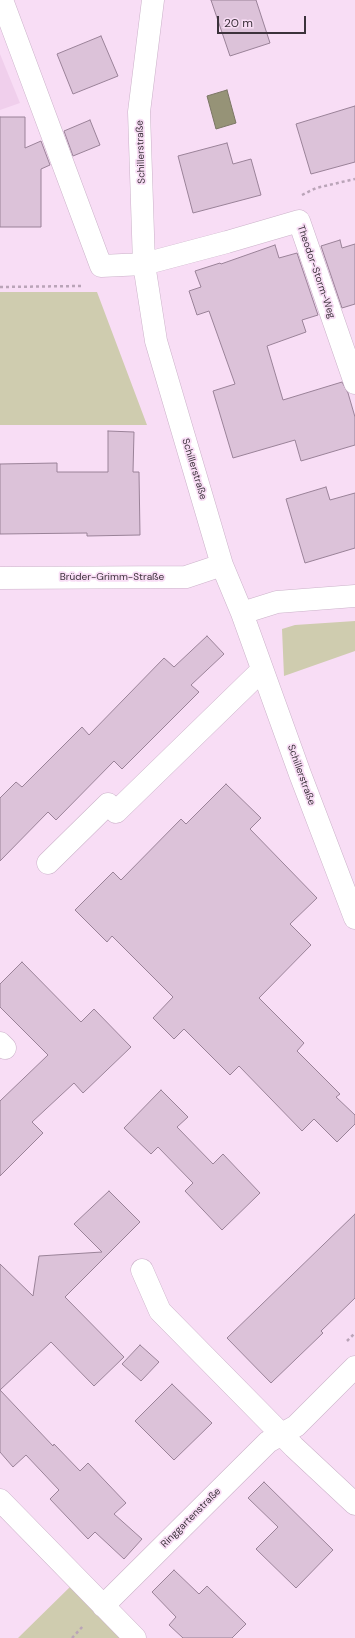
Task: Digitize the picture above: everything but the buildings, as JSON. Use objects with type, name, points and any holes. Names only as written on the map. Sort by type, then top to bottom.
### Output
[{"type":"street","points":[[2,0],[101,266]]},
{"type":"street","name":"Schillerstraße","points":[[153,0],[139,112],[144,264],[156,341],[222,565],[242,613],[355,918]]},
{"type":"street","name":"Theodor-Storm-Weg","points":[[101,266],[144,264],[299,221],[355,383]]},
{"type":"street","name":"Brüder-Grimm-Straße","points":[[0,578],[186,577],[222,565]]},
{"type":"street","points":[[242,613],[277,602],[355,596]]},
{"type":"street","points":[[48,862],[108,804],[116,812],[262,670]]},
{"type":"street","points":[[142,1270],[160,1311],[282,1434],[355,1504]]},
{"type":"street","name":"Ringgartenstraße","points":[[103,1606],[268,1442],[296,1426],[355,1367]]},
{"type":"street","points":[[0,1500],[135,1638]]},
{"type":"path","points":[[284,226],[290,201],[316,188],[355,178]]},
{"type":"path","points":[[0,287],[81,286],[101,266]]},
{"type":"shaded area","points":[[0,54],[20,103],[0,110]]},
{"type":"shaded area","points":[[227,90],[236,123],[216,129],[207,96]]},
{"type":"shaded area","points":[[0,292],[97,292],[147,425],[0,425]]},
{"type":"shaded area","points":[[355,621],[355,651],[284,676],[282,629],[295,625]]},
{"type":"shaded area","points":[[74,1583],[126,1638],[18,1638]]}]
